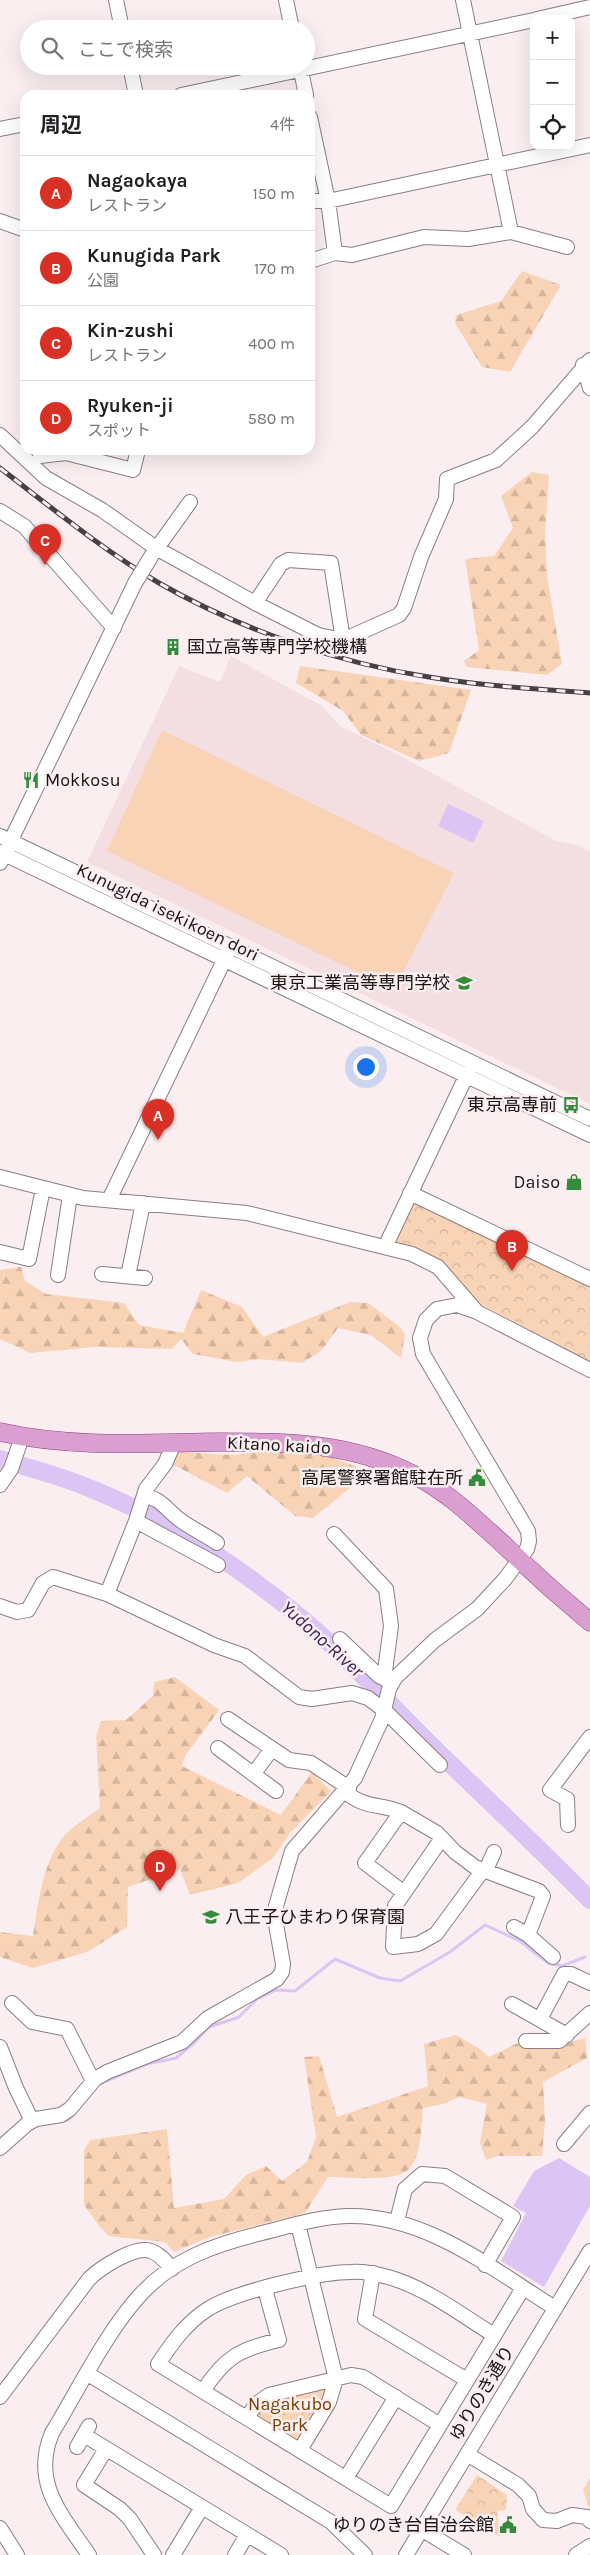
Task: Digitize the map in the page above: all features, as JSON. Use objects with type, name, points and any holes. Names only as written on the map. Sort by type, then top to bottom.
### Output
[{"type":"main road","name":"Kitano kaido","points":[[0,1432],[19,1445],[86,1443],[302,1443],[330,1446],[370,1456],[414,1474],[451,1498],[590,1622]]},
{"type":"street","points":[[116,0],[120,20]]},
{"type":"street","points":[[286,0],[290,20]]},
{"type":"street","points":[[463,0],[512,232]]},
{"type":"street","points":[[556,15],[590,8]]},
{"type":"street","points":[[315,65],[530,20]]},
{"type":"street","points":[[132,75],[135,90]]},
{"type":"street","points":[[203,90],[269,75]]},
{"type":"street","points":[[302,75],[305,90]]},
{"type":"street","points":[[0,129],[20,125]]},
{"type":"street","points":[[315,140],[328,201],[335,254]]},
{"type":"street","points":[[315,201],[328,201],[590,145]]},
{"type":"street","points":[[0,221],[20,228]]},
{"type":"street","points":[[315,259],[335,254],[352,255],[424,236],[468,239],[512,232],[568,247]]},
{"type":"street","points":[[587,362],[590,388]]},
{"type":"street","points":[[52,455],[37,457],[46,478],[102,510],[154,552],[318,635],[342,640],[399,615],[404,608],[422,557],[446,499],[447,479],[496,460],[532,427],[587,362]]},
{"type":"street","points":[[0,435],[20,447]]},
{"type":"street","points":[[74,455],[133,470],[137,455]]},
{"type":"street","points":[[3,849],[135,583],[154,552],[190,502]]},
{"type":"street","points":[[0,511],[24,526],[114,628]]},
{"type":"street","points":[[255,603],[281,564],[288,560],[331,563],[342,640]]},
{"type":"street","name":"Kunugida isekikoen dori","points":[[3,849],[230,947],[590,1119]]},
{"type":"street","name":"Kunugida isekikoen dori","points":[[3,849],[224,960],[590,1135]]},
{"type":"street","points":[[109,1200],[230,947]]},
{"type":"street","points":[[384,1247],[472,1063]]},
{"type":"street","points":[[0,1178],[70,1195],[247,1213],[418,1255],[433,1264],[478,1312]]},
{"type":"street","points":[[0,1252],[28,1259],[43,1188]]},
{"type":"street","points":[[410,1193],[590,1279]]},
{"type":"street","points":[[58,1275],[70,1195]]},
{"type":"street","points":[[128,1276],[143,1203]]},
{"type":"street","points":[[102,1274],[145,1278]]},
{"type":"street","points":[[0,2148],[32,2120],[62,2115],[70,2109],[93,2081],[107,2072],[182,2042],[212,2016],[277,1979],[282,1972],[283,1964],[274,1914],[290,1856],[299,1842],[347,1790],[370,1749],[384,1709],[389,1685],[435,1640],[477,1609],[521,1560],[529,1543],[528,1531],[434,1374],[420,1345],[423,1325],[437,1309],[457,1305],[478,1312],[590,1370]]},
{"type":"street","points":[[107,1594],[137,1520],[143,1499],[165,1464],[174,1443]]},
{"type":"street","points":[[0,1485],[11,1469],[19,1445]]},
{"type":"street","points":[[143,1499],[153,1497],[166,1505],[173,1515],[217,1543]]},
{"type":"street","points":[[137,1520],[218,1565]]},
{"type":"street","points":[[334,1534],[386,1589],[391,1626],[384,1671],[389,1685]]},
{"type":"street","points":[[0,1606],[17,1612],[28,1610],[43,1583],[53,1577],[107,1594],[214,1645],[245,1656],[299,1696],[312,1699],[352,1693],[368,1698],[384,1709],[440,1765]]},
{"type":"street","points":[[340,1639],[389,1685]]},
{"type":"street","points":[[228,1720],[289,1760],[311,1764],[347,1790],[362,1804],[386,1806],[401,1812],[442,1838],[466,1861],[484,1871],[542,1894],[528,1935]]},
{"type":"street","points":[[568,1825],[567,1799],[550,1790],[590,1737]]},
{"type":"street","points":[[218,1748],[276,1791]]},
{"type":"street","points":[[254,1774],[272,1749]]},
{"type":"street","points":[[401,1812],[365,1864],[403,1892]]},
{"type":"street","points":[[442,1838],[395,1906],[393,1947],[418,1944],[436,1934],[484,1871],[494,1852]]},
{"type":"street","points":[[514,1927],[528,1935],[553,1957]]},
{"type":"street","points":[[540,2019],[564,1974],[571,1974],[590,1983]]},
{"type":"street","points":[[12,2002],[32,2022],[67,2029],[93,2081]]},
{"type":"street","points":[[512,2004],[567,2035]]},
{"type":"street","points":[[526,2042],[551,2042],[567,2035],[590,2013]]},
{"type":"street","points":[[0,2048],[16,2088],[32,2120]]},
{"type":"street","points":[[564,2144],[590,2113]]},
{"type":"street","points":[[397,2221],[405,2189],[422,2174],[445,2176],[513,2217],[485,2265]]},
{"type":"street","points":[[89,2555],[52,2499],[44,2465],[48,2444],[52,2433],[131,2306],[143,2292],[193,2255],[222,2243],[298,2224],[347,2216],[397,2221],[438,2237],[555,2308]]},
{"type":"street","points":[[298,2224],[336,2379],[329,2402],[300,2450]]},
{"type":"street","points":[[0,2397],[89,2279],[100,2269],[142,2250],[154,2252],[172,2269]]},
{"type":"street","name":"ゆりのき通り","points":[[406,2555],[590,2251]]},
{"type":"street","points":[[494,2335],[415,2288],[373,2273],[351,2272],[312,2278],[236,2296],[209,2308],[180,2333],[158,2364],[392,2506],[523,2288]]},
{"type":"street","points":[[373,2273],[365,2319],[467,2380]]},
{"type":"street","points":[[203,2391],[214,2374],[230,2358],[252,2346],[279,2340],[266,2289]]},
{"type":"street","points":[[88,2374],[331,2522],[365,2555]]},
{"type":"street","points":[[247,2418],[256,2404],[269,2395],[351,2375],[363,2377],[440,2424]]},
{"type":"street","points":[[346,2478],[396,2398]]},
{"type":"street","points":[[83,2436],[106,2448],[281,2555]]},
{"type":"street","points":[[106,2448],[84,2485],[125,2514],[154,2555]]},
{"type":"street","points":[[467,2454],[518,2485],[529,2496],[533,2509],[543,2520],[557,2521],[572,2515],[587,2517],[590,2521]]},
{"type":"street","points":[[174,2555],[202,2507]]},
{"type":"street","points":[[421,2529],[463,2555]]},
{"type":"street","points":[[235,2555],[248,2535]]},
{"type":"street","points":[[2,2536],[17,2555]]},
{"type":"street","points":[[576,2555],[590,2546]]},
{"type":"shaded area","name":"東京工業高等専門学校","points":[[231,656],[322,706],[340,726],[399,755],[556,841],[577,845],[590,851],[590,1104],[87,862],[179,666],[220,682]]},
{"type":"shaded area","points":[[448,804],[484,821],[473,843],[438,826]]},
{"type":"shaded area","points":[[559,2158],[590,2177],[590,2206],[544,2287],[501,2261],[526,2213],[513,2206],[534,2171]]},
{"type":"green space","points":[[522,271],[561,285],[510,372],[482,367],[455,323],[456,315],[501,301]]},
{"type":"green space","points":[[532,472],[549,475],[545,532],[547,576],[562,664],[547,675],[467,667],[464,661],[479,650],[465,559],[494,556],[513,528],[501,496]]},
{"type":"green space","points":[[300,666],[471,690],[449,753],[419,761],[361,735],[343,711],[296,683]]},
{"type":"green space","points":[[162,730],[454,873],[394,990],[107,851]]},
{"type":"green space","points":[[414,1195],[590,1279],[590,1362],[480,1304],[442,1263],[435,1258],[396,1243],[395,1235]]},
{"type":"green space","points":[[21,1267],[25,1281],[46,1294],[124,1303],[139,1325],[183,1333],[201,1290],[242,1307],[263,1337],[350,1302],[368,1303],[400,1327],[405,1334],[401,1358],[371,1335],[338,1328],[321,1351],[302,1363],[259,1359],[237,1362],[193,1354],[181,1339],[172,1349],[95,1347],[30,1353],[0,1339],[0,1270]]},
{"type":"green space","points":[[269,1451],[320,1454],[356,1466],[350,1488],[313,1518],[295,1516],[247,1476],[227,1493],[172,1464],[179,1452],[234,1455]]},
{"type":"green space","points":[[175,1677],[219,1710],[185,1756],[182,1766],[281,1815],[312,1772],[331,1791],[290,1833],[273,1858],[238,1883],[190,1895],[180,1869],[128,1887],[127,1927],[87,1952],[33,1968],[0,1957],[0,1932],[33,1936],[43,1882],[58,1844],[78,1823],[100,1808],[96,1736],[101,1721],[126,1720],[153,1696],[154,1682]]},
{"type":"green space","points":[[456,2035],[480,2049],[489,2057],[520,2042],[560,2045],[585,2038],[587,2058],[543,2082],[545,2121],[542,2156],[498,2156],[486,2160],[480,2143],[487,2104],[459,2097],[443,2104],[423,2108],[417,2154],[410,2168],[404,2173],[384,2177],[328,2177],[305,2213],[210,2237],[174,2252],[165,2242],[109,2236],[84,2205],[84,2150],[90,2140],[167,2129],[174,2208],[224,2199],[246,2175],[266,2166],[282,2181],[307,2162],[316,2137],[304,2057],[319,2056],[337,2117],[428,2086],[424,2044]]},
{"type":"green space","name":"Nagakubo Park","points":[[325,2386],[327,2389],[299,2438],[293,2440],[256,2417],[262,2404]]},
{"type":"green space","points":[[477,2475],[507,2495],[506,2510],[497,2511],[500,2537],[455,2510]]},
{"type":"green space","points":[[590,2478],[590,2511],[583,2490]]},
{"type":"waterway","name":"Yudono-River","points":[[0,1459],[69,1480],[137,1509],[219,1557],[270,1593],[295,1613],[370,1682],[423,1737],[590,1900]]},
{"type":"waterway","points":[[101,2083],[147,2064],[176,2058],[209,2027],[239,2017],[257,1999],[276,1990],[295,1991],[335,1959],[380,1978],[400,1981],[450,1952],[485,1925],[520,1941],[548,1963],[562,1966],[585,1957]]},
{"type":"waterway","points":[[61,2121],[68,2120],[74,2114]]},
{"type":"railway","points":[[0,468],[118,557],[159,583],[222,615],[290,642],[360,663],[429,677],[509,687],[590,693]]},
{"type":"place","name":"Kin-zushi","points":[[45,565]]},
{"type":"place","name":"国立高等専門学校機構","points":[[173,647]]},
{"type":"place","name":"Mokkosu","points":[[31,780]]},
{"type":"place","name":"東京工業高等専門学校","points":[[464,983]]},
{"type":"place","name":"東京高専前","points":[[571,1105]]},
{"type":"place","name":"Nagaokaya","points":[[158,1140]]},
{"type":"place","name":"Daiso","points":[[574,1182]]},
{"type":"place","name":"Kunugida Park","points":[[512,1271]]},
{"type":"place","name":"高尾警察署館駐在所","points":[[477,1478]]},
{"type":"place","name":"Ryuken-ji","points":[[160,1891]]},
{"type":"place","name":"八王子ひまわり保育園","points":[[211,1917]]},
{"type":"place","name":"ゆりのき台自治会館","points":[[508,2525]]}]
